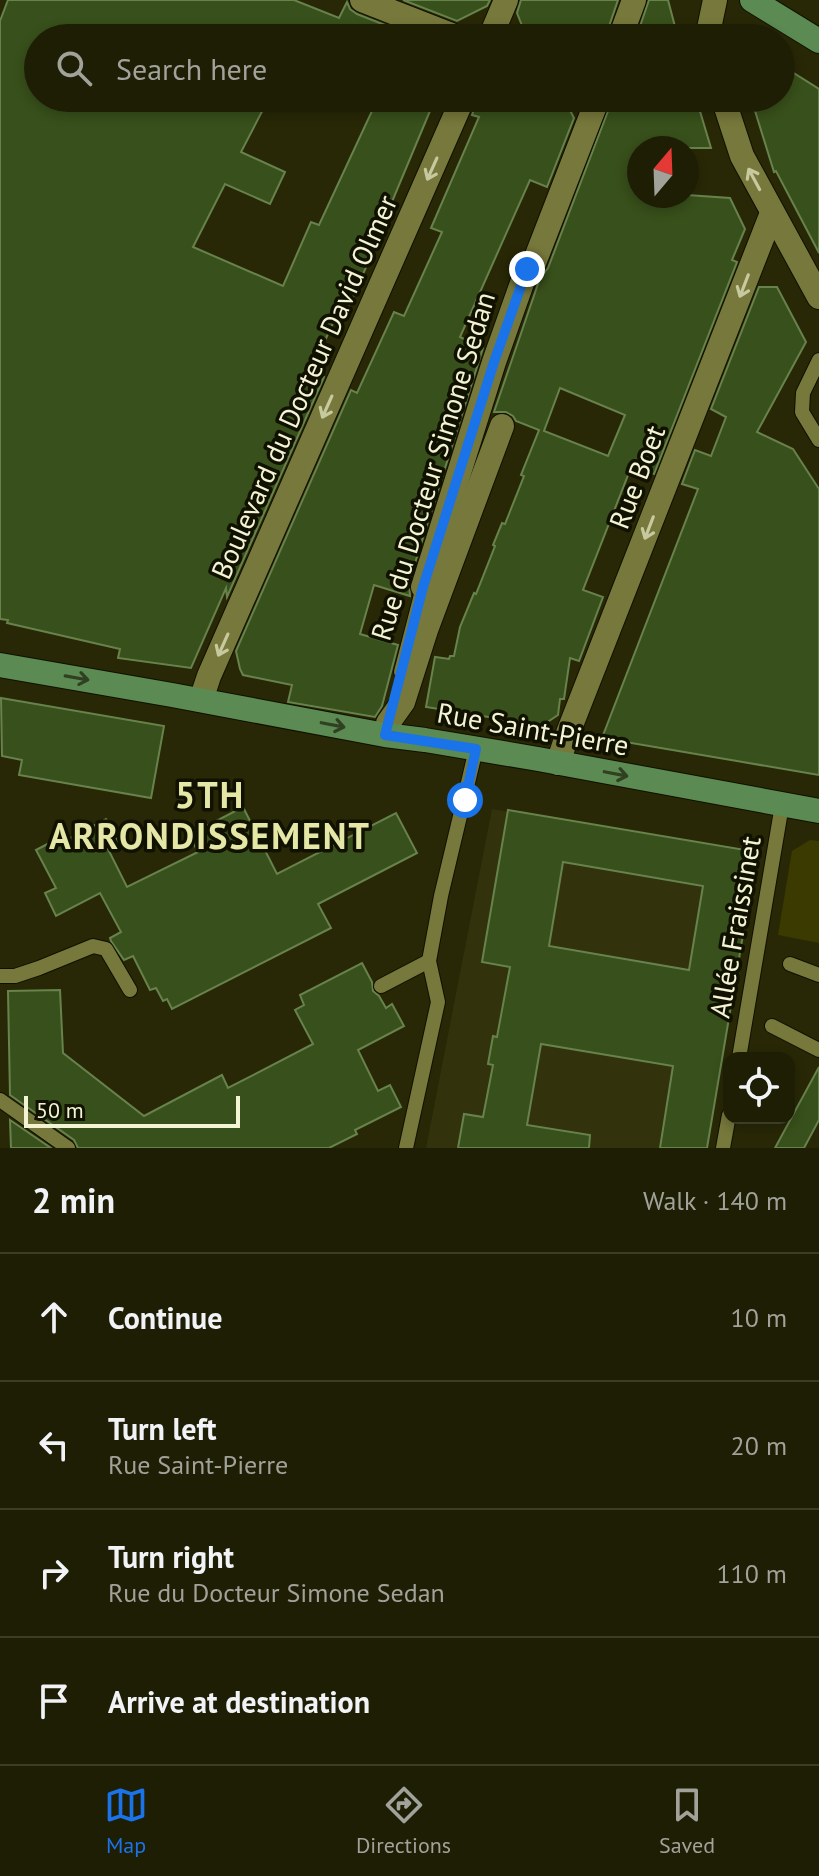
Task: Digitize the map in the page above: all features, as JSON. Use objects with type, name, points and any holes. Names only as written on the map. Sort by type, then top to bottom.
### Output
[{"type":"street","points":[[362,0],[423,24]]},
{"type":"street","points":[[496,24],[506,0]]},
{"type":"street","points":[[625,24],[634,0]]},
{"type":"street","points":[[710,24],[715,0]]},
{"type":"street","points":[[752,0],[791,24]]},
{"type":"street","points":[[795,26],[819,41]]},
{"type":"street","name":"Boulevard du Docteur David Olmer","points":[[201,700],[457,112]]},
{"type":"street","name":"Rue du Docteur Simone Sedan","points":[[423,587],[494,362],[527,269],[534,263],[593,112]]},
{"type":"street","points":[[728,112],[742,156],[819,297]]},
{"type":"street","name":"Rue Boet","points":[[558,763],[772,213]]},
{"type":"street","name":"Rue du Docteur Simone Sedan","points":[[387,729],[403,702],[426,630],[502,426]]},
{"type":"street","name":"Rue Saint-Pierre","points":[[0,665],[387,729],[476,749],[819,811]]},
{"type":"lane","points":[[819,360],[803,393],[802,412],[819,440]]},
{"type":"lane","name":"Rue du Docteur Simone Sedan","points":[[387,729],[423,587]]},
{"type":"lane","points":[[406,1148],[438,1002],[429,961],[476,749]]},
{"type":"lane","name":"Allée Fraissinet","points":[[740,1052],[782,805]]},
{"type":"lane","points":[[0,976],[15,976],[93,946],[106,949],[130,990]]},
{"type":"lane","points":[[381,986],[429,961]]},
{"type":"lane","points":[[790,964],[819,975]]},
{"type":"lane","points":[[772,1026],[819,1050]]},
{"type":"lane","points":[[0,1100],[68,1148]]},
{"type":"lane","points":[[723,1148],[727,1124]]},
{"type":"shaded area","points":[[492,809],[757,852],[707,1148],[426,1148]]},
{"type":"shaded area","points":[[810,840],[819,841],[819,943],[778,935],[792,851]]},
{"type":"building","points":[[8,0],[294,0],[339,18],[347,2],[357,14],[382,24],[24,24],[24,112],[262,112],[241,152],[285,172],[270,204],[225,184],[193,247],[283,286],[311,222],[319,225],[371,112],[430,112],[346,313],[339,310],[311,371],[324,377],[227,597],[226,588],[191,668],[118,658],[120,649],[0,619],[0,21]]},
{"type":"building","points":[[403,0],[490,0],[487,6],[457,21]]},
{"type":"building","points":[[521,0],[618,0],[610,24],[521,24],[517,13]]},
{"type":"building","points":[[649,0],[668,0],[674,24],[641,24]]},
{"type":"building","points":[[795,74],[819,89],[819,253],[774,172],[755,112],[795,112]]},
{"type":"building","points":[[473,112],[571,112],[574,118],[547,187],[530,180],[460,337],[483,348],[409,582],[410,596],[374,585],[360,634],[398,645],[382,706],[375,717],[288,702],[292,685],[243,675],[236,651],[351,390],[357,393],[394,312],[404,316],[442,232],[431,228],[479,117],[472,115]]},
{"type":"building","points":[[608,112],[700,112],[711,148],[699,148],[699,136],[627,136],[627,208],[699,208],[699,196],[730,198],[745,229],[732,260],[737,262],[654,474],[632,465],[583,590],[603,597],[579,661],[570,658],[564,699],[560,699],[558,715],[540,727],[426,707],[435,657],[449,659],[454,656],[460,627],[476,594],[502,523],[505,524],[539,430],[516,421],[506,412],[494,412],[540,278],[548,268]],"holes":[[[560,388],[625,415],[608,456],[544,431]]]},
{"type":"building","points":[[759,287],[777,287],[806,342],[757,432],[793,449],[819,489],[819,775],[602,738],[698,489],[682,484],[695,450],[711,456],[726,417],[711,409]]},
{"type":"building","points":[[1,698],[164,726],[151,798],[19,775],[22,760],[2,756]]},
{"type":"building","points":[[243,807],[277,874],[396,813],[417,853],[318,904],[331,928],[172,1009],[156,988],[150,990],[133,956],[124,960],[111,941],[110,938],[121,932],[100,893],[56,916],[45,893],[56,888],[36,850],[59,838],[61,843],[106,819],[118,842],[107,847],[127,887],[198,852],[189,835]]},
{"type":"building","points":[[508,810],[757,852],[707,1148],[660,1148],[673,1066],[541,1044],[527,1125],[590,1135],[589,1148],[458,1148],[464,1114],[483,1117],[493,1065],[488,1064],[493,1036],[497,1037],[510,967],[482,962]],"holes":[[[563,862],[703,886],[689,970],[549,946]]]},
{"type":"building","points":[[362,963],[373,991],[386,1008],[392,1004],[404,1026],[358,1050],[378,1091],[390,1085],[401,1107],[355,1130],[357,1134],[329,1148],[78,1148],[74,1140],[10,1095],[8,991],[60,990],[63,1053],[144,1116],[222,1075],[228,1088],[313,1044],[295,1010],[304,1005],[300,995]]},
{"type":"building","points":[[819,1067],[819,1120],[804,1148],[775,1148],[788,1124],[795,1124],[795,1111]]},
{"type":"building","points":[[10,1120],[51,1148],[11,1148]]},
{"type":"district","name":"5TH ARRONDISSEMENT","points":[[210,816]]},
{"type":"route","points":[[465,800],[476,749],[385,735],[423,587],[494,362],[527,269]]}]
